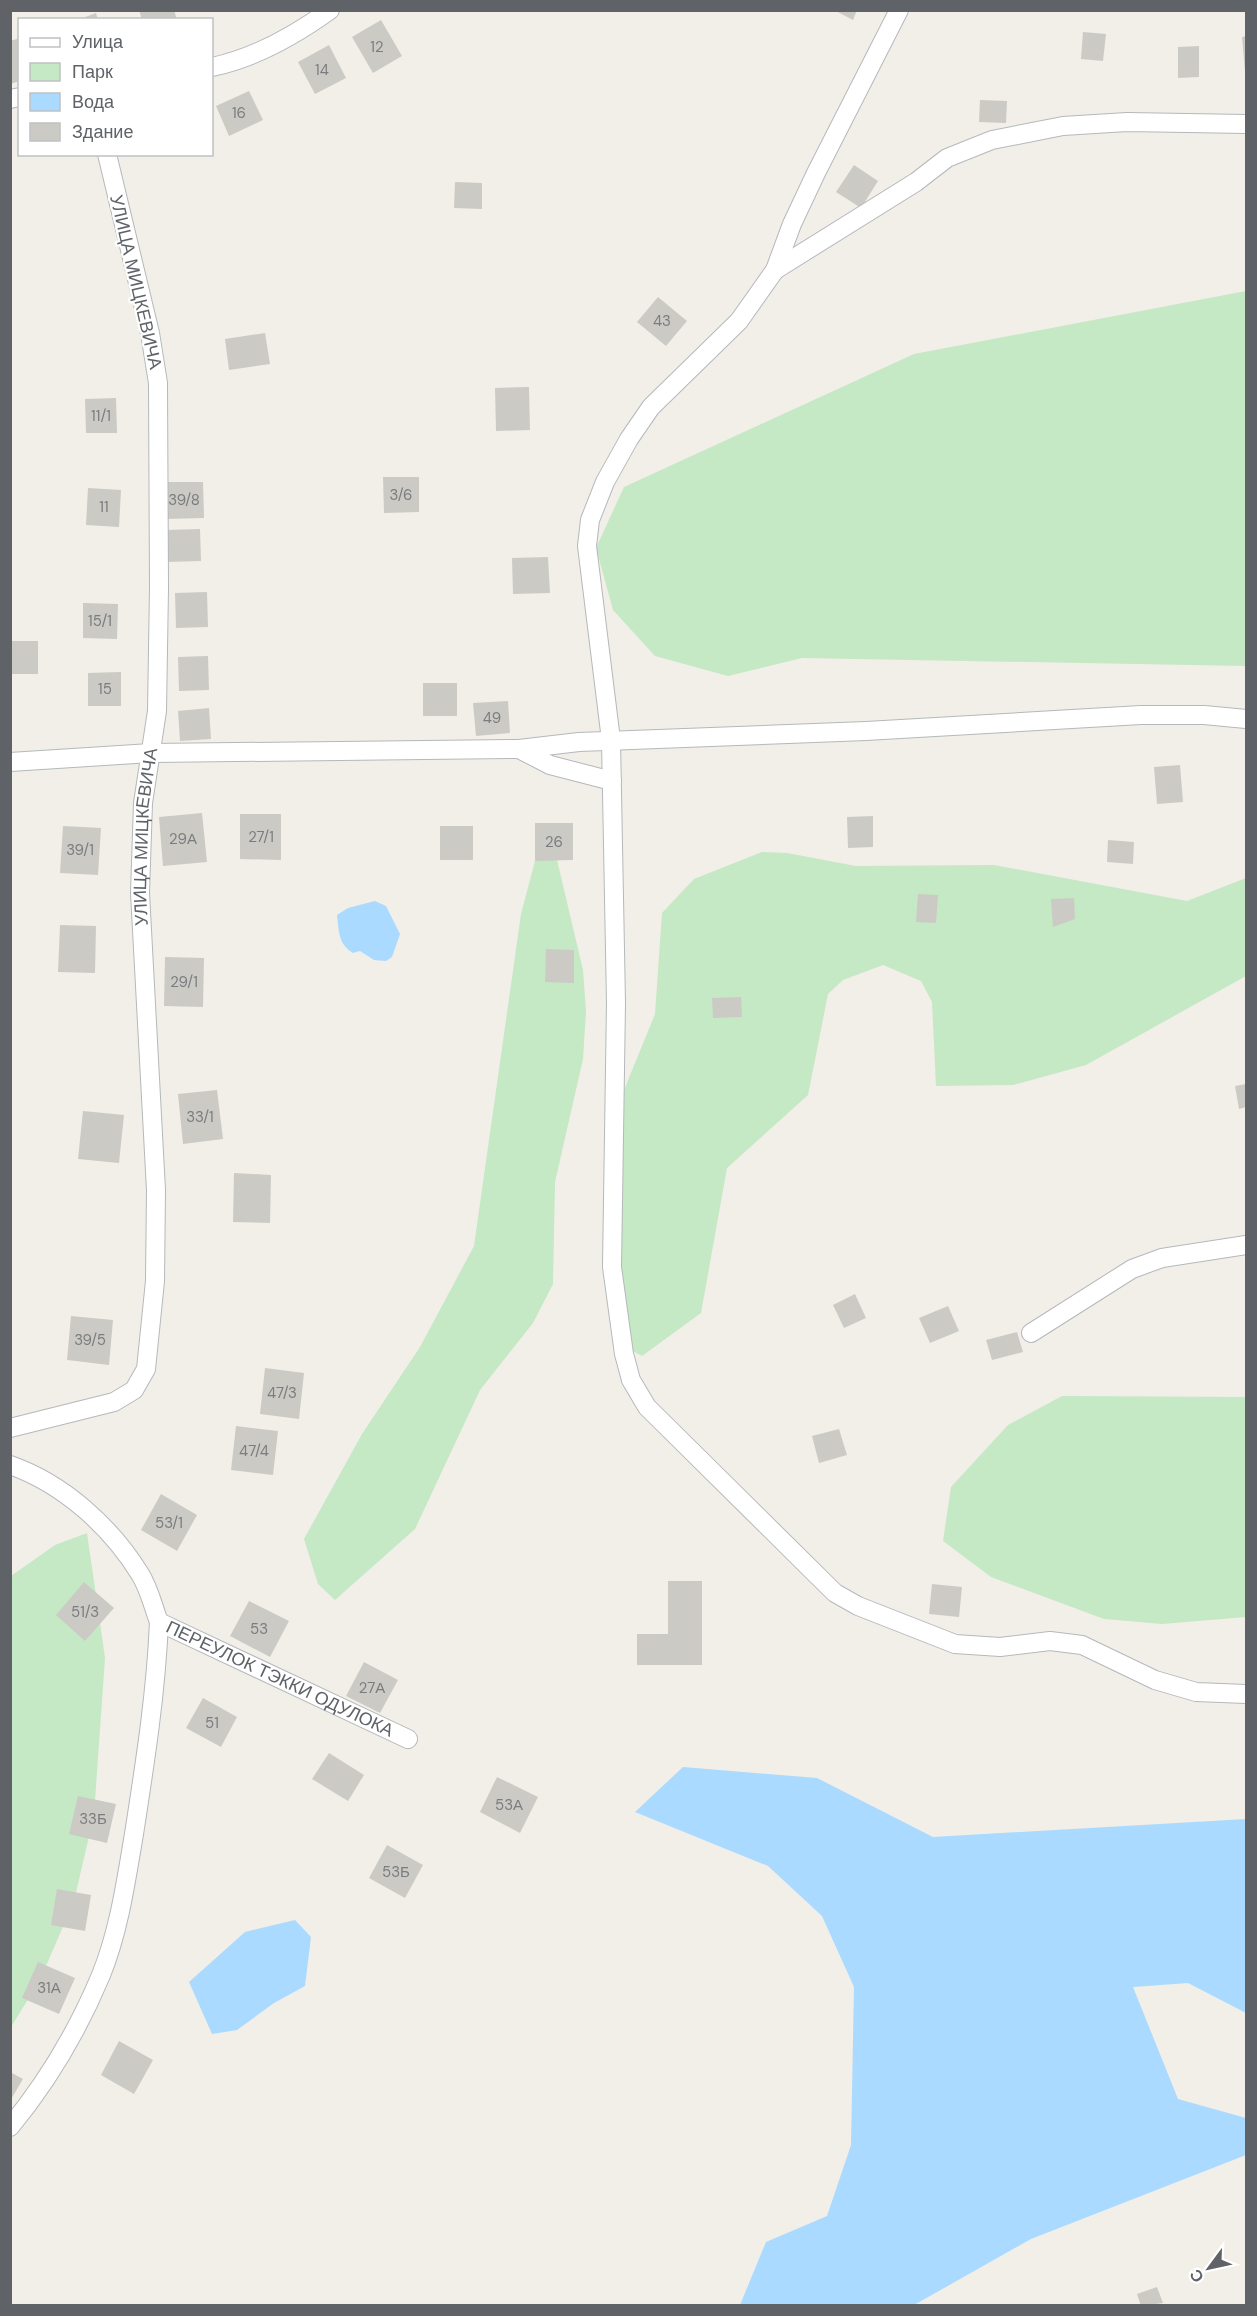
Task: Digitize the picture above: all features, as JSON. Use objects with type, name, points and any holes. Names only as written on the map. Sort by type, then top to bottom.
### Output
[{"type":"street","points":[[213,67],[232,63],[295,35],[330,10]]},
{"type":"street","points":[[899,10],[806,194],[775,270],[739,321],[651,407],[628,439],[590,520],[586,546],[611,740],[616,1003],[612,1267],[624,1354],[631,1380],[647,1407],[835,1593],[858,1606],[955,1644],[1000,1647],[1050,1641],[1082,1645],[1165,1683],[1196,1692],[1246,1694]]},
{"type":"street","points":[[775,270],[916,182],[947,158],[992,140],[1063,126],[1116,122],[1246,124]]},
{"type":"street","name":"УЛИЦА МИЦКЕВИЧА","points":[[10,1428],[114,1402],[135,1390],[146,1369],[155,1281],[156,1190],[140,893],[143,803],[157,711],[158,383],[150,333],[107,156]]},
{"type":"street","points":[[10,762],[151,753],[519,749],[611,740],[866,731],[1140,716],[1204,715],[1246,719]]},
{"type":"street","points":[[519,749],[550,765],[612,781]]},
{"type":"street","points":[[1031,1333],[1132,1269],[1162,1258],[1246,1245]]},
{"type":"street","name":"ПЕРЕУЛОК ТЭККИ ОДУЛОКА","points":[[10,1465],[25,1470],[82,1505],[110,1534],[141,1575],[159,1622],[408,1739]]},
{"type":"street","points":[[10,2127],[35,2097],[67,2046],[101,1974],[114,1937],[143,1777],[157,1671],[159,1622]]},
{"type":"green space","points":[[1246,291],[1246,666],[802,658],[728,676],[655,656],[613,610],[596,548],[624,487],[914,354]]},
{"type":"green space","points":[[553,843],[583,970],[586,1011],[583,1059],[555,1182],[553,1284],[533,1323],[480,1390],[415,1529],[335,1600],[318,1584],[304,1539],[362,1434],[420,1347],[474,1246],[521,914],[535,861]]},
{"type":"green space","points":[[762,852],[787,853],[856,866],[994,865],[1187,901],[1246,878],[1246,976],[1086,1065],[1013,1085],[936,1086],[932,1002],[921,981],[883,965],[843,980],[828,994],[808,1095],[727,1168],[701,1313],[642,1356],[622,1345],[611,1122],[655,1014],[662,913],[694,879]]},
{"type":"green space","points":[[1062,1396],[1246,1397],[1246,1617],[1162,1624],[1104,1619],[991,1577],[943,1541],[951,1487],[1008,1425]]},
{"type":"green space","points":[[87,1533],[105,1658],[94,1815],[74,1901],[40,1980],[11,2027],[11,1576],[55,1545]]},
{"type":"water","points":[[375,901],[386,906],[400,934],[392,957],[386,961],[374,960],[360,951],[353,953],[344,946],[339,932],[337,915],[348,908]]},
{"type":"water","points":[[683,1767],[817,1778],[933,1837],[1246,1819],[1246,2013],[1188,1983],[1133,1987],[1178,2099],[1246,2118],[1246,2155],[1031,2239],[914,2305],[740,2305],[766,2242],[827,2216],[851,2145],[854,1987],[822,1916],[768,1866],[635,1812]]},
{"type":"water","points":[[295,1920],[311,1937],[305,1986],[274,2003],[237,2030],[212,2034],[189,1982],[245,1932]]},
{"type":"building","points":[[139,10],[174,10],[176,18],[141,18]]},
{"type":"building","points":[[834,10],[857,10],[853,20]]},
{"type":"building","points":[[96,13],[97,18],[83,18]]},
{"type":"building","points":[[381,20],[402,56],[373,73],[352,37]]},
{"type":"building","points":[[1083,32],[1106,34],[1103,61],[1081,59]]},
{"type":"building","points":[[1246,36],[1246,72],[1245,72],[1242,37]]},
{"type":"building","points":[[18,39],[18,82],[10,84],[10,41]]},
{"type":"building","points":[[329,45],[346,78],[315,94],[298,62]]},
{"type":"building","points":[[1199,46],[1199,77],[1178,78],[1178,47]]},
{"type":"building","points":[[249,91],[263,120],[229,136],[216,106]]},
{"type":"building","points":[[980,100],[1007,101],[1006,123],[979,122]]},
{"type":"building","points":[[854,165],[878,181],[861,208],[836,192]]},
{"type":"building","points":[[455,182],[482,183],[482,209],[454,208]]},
{"type":"building","points":[[658,297],[687,321],[666,346],[637,322]]},
{"type":"building","points":[[265,333],[270,364],[229,370],[225,339]]},
{"type":"building","points":[[529,387],[530,430],[496,431],[495,388]]},
{"type":"building","points":[[116,398],[117,433],[86,433],[85,399]]},
{"type":"building","points":[[383,477],[419,477],[419,512],[384,513]]},
{"type":"building","points":[[164,482],[203,482],[204,518],[164,519]]},
{"type":"building","points":[[88,488],[121,490],[119,527],[86,525]]},
{"type":"building","points":[[200,529],[201,561],[166,562],[165,530]]},
{"type":"building","points":[[548,557],[550,593],[513,594],[512,558]]},
{"type":"building","points":[[207,592],[208,627],[176,628],[175,593]]},
{"type":"building","points":[[83,603],[118,604],[117,639],[83,638]]},
{"type":"building","points":[[10,641],[38,641],[38,674],[10,674]]},
{"type":"building","points":[[208,656],[209,690],[179,691],[178,657]]},
{"type":"building","points":[[121,672],[121,706],[88,706],[88,673]]},
{"type":"building","points":[[423,683],[457,683],[457,716],[423,716]]},
{"type":"building","points":[[508,701],[510,733],[476,736],[473,703]]},
{"type":"building","points":[[209,708],[211,739],[180,741],[178,711]]},
{"type":"building","points":[[1180,765],[1183,802],[1157,804],[1154,767]]},
{"type":"building","points":[[202,813],[207,862],[163,866],[159,817]]},
{"type":"building","points":[[240,814],[281,814],[281,860],[240,859]]},
{"type":"building","points":[[873,816],[873,847],[848,848],[847,817]]},
{"type":"building","points":[[535,823],[573,823],[573,860],[535,861]]},
{"type":"building","points":[[63,826],[101,828],[98,875],[60,873]]},
{"type":"building","points":[[440,826],[473,826],[473,860],[440,860]]},
{"type":"building","points":[[1108,840],[1134,842],[1133,864],[1107,862]]},
{"type":"building","points":[[918,894],[938,895],[936,923],[916,922]]},
{"type":"building","points":[[1074,898],[1075,919],[1053,927],[1051,899]]},
{"type":"building","points":[[60,925],[96,926],[95,973],[58,972]]},
{"type":"building","points":[[546,949],[574,950],[574,983],[545,982]]},
{"type":"building","points":[[165,957],[204,958],[203,1007],[164,1006]]},
{"type":"building","points":[[741,997],[742,1017],[713,1018],[712,998]]},
{"type":"building","points":[[1246,1084],[1246,1107],[1239,1109],[1235,1086]]},
{"type":"building","points":[[217,1090],[223,1139],[183,1144],[178,1094]]},
{"type":"building","points":[[83,1111],[124,1115],[119,1163],[78,1159]]},
{"type":"building","points":[[234,1173],[271,1175],[270,1223],[233,1222]]},
{"type":"building","points":[[855,1294],[866,1318],[844,1328],[833,1305]]},
{"type":"building","points":[[948,1306],[959,1331],[930,1343],[919,1318]]},
{"type":"building","points":[[71,1316],[113,1320],[109,1365],[67,1360]]},
{"type":"building","points":[[1017,1332],[1023,1352],[992,1360],[986,1340]]},
{"type":"building","points":[[265,1368],[304,1373],[299,1419],[260,1414]]},
{"type":"building","points":[[236,1426],[278,1431],[273,1475],[231,1470]]},
{"type":"building","points":[[839,1429],[847,1455],[819,1463],[812,1436]]},
{"type":"building","points":[[161,1494],[197,1515],[177,1551],[141,1530]]},
{"type":"building","points":[[668,1581],[702,1581],[702,1665],[637,1665],[637,1634],[668,1634]]},
{"type":"building","points":[[84,1582],[114,1608],[85,1641],[56,1615]]},
{"type":"building","points":[[932,1584],[962,1587],[959,1617],[929,1614]]},
{"type":"building","points":[[249,1601],[289,1621],[270,1657],[230,1636]]},
{"type":"building","points":[[364,1662],[398,1680],[380,1713],[346,1696]]},
{"type":"building","points":[[203,1698],[237,1717],[221,1747],[186,1728]]},
{"type":"building","points":[[329,1753],[364,1775],[348,1801],[312,1779]]},
{"type":"building","points":[[497,1777],[538,1797],[520,1833],[480,1812]]},
{"type":"building","points":[[78,1796],[116,1804],[107,1843],[69,1834]]},
{"type":"building","points":[[387,1845],[423,1865],[405,1898],[369,1878]]},
{"type":"building","points":[[57,1889],[91,1895],[85,1931],[51,1925]]},
{"type":"building","points":[[38,1962],[75,1978],[59,2014],[22,1998]]},
{"type":"building","points":[[119,2041],[153,2060],[134,2094],[101,2075]]},
{"type":"building","points":[[10,2072],[23,2079],[10,2101]]},
{"type":"building","points":[[1157,2287],[1163,2303],[1141,2306],[1137,2294]]}]
